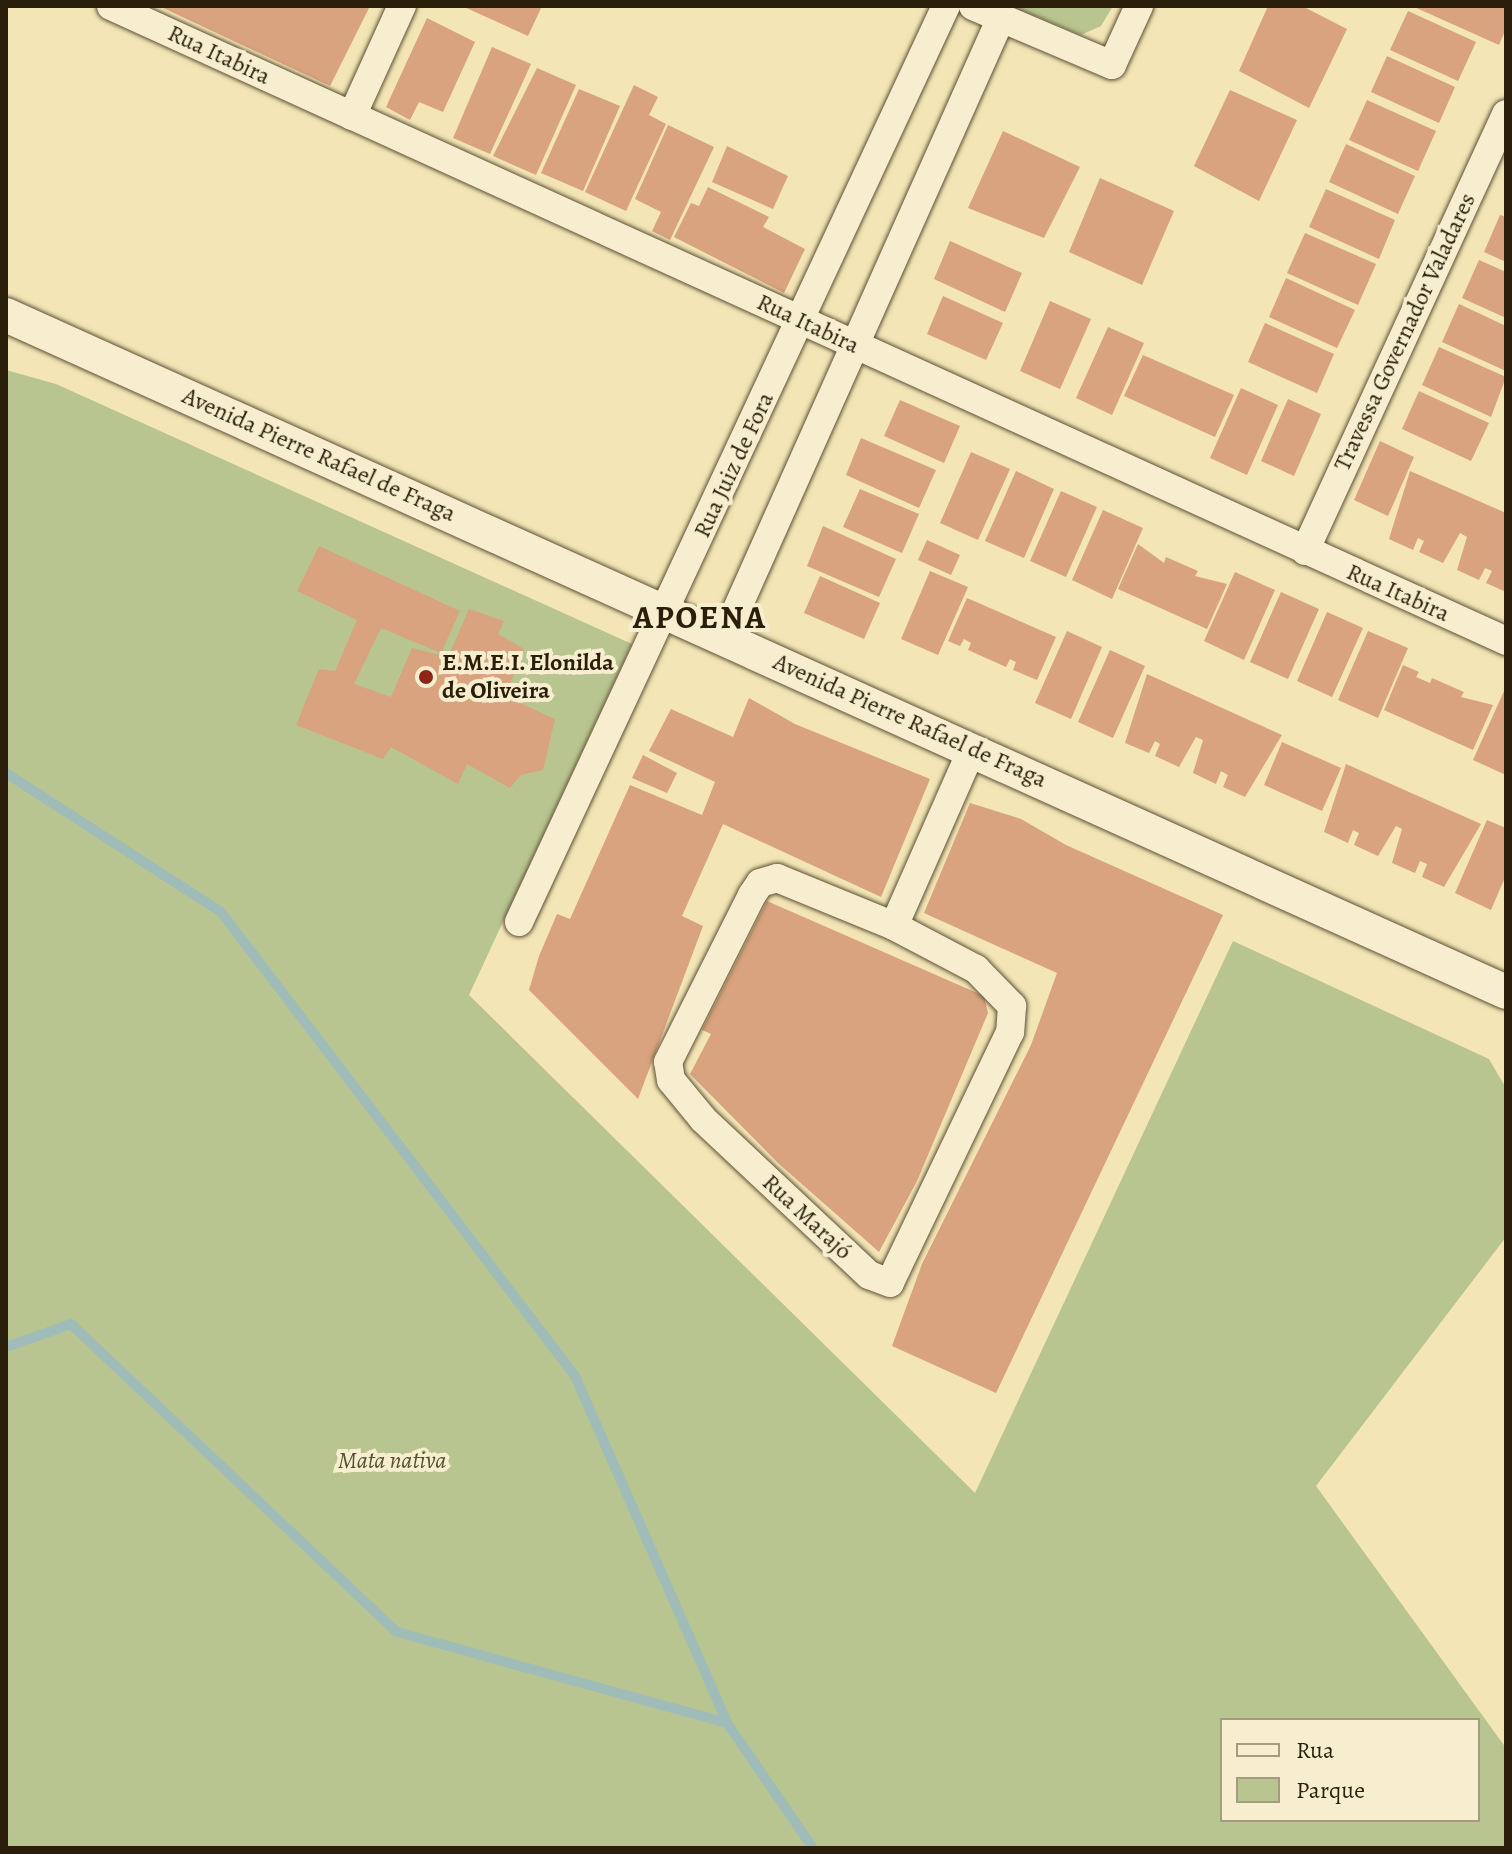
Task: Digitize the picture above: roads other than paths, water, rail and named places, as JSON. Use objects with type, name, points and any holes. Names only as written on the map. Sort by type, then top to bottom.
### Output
[{"type":"street","name":"Rua Itabira","points":[[111,6],[1506,641]]},
{"type":"street","points":[[352,116],[402,6]]},
{"type":"street","name":"Rua Juiz de Fora","points":[[519,922],[667,611],[946,6]]},
{"type":"street","points":[[973,6],[1112,65],[1139,6]]},
{"type":"street","points":[[724,638],[1001,18]]},
{"type":"street","name":"Travessa Governador Valadares","points":[[1305,551],[1506,114]]},
{"type":"street","name":"Avenida Pierre Rafael de Fraga","points":[[6,315],[1506,992]]},
{"type":"street","points":[[894,926],[972,749]]},
{"type":"street","name":"Rua Marajó","points":[[777,878],[894,926],[976,969],[1012,1006],[1010,1032],[890,1283],[869,1275],[703,1119],[671,1080],[668,1062],[760,883],[777,878]]},
{"type":"waterway","points":[[6,773],[221,912],[575,1376],[727,1723],[813,1848]]},
{"type":"waterway","points":[[6,1347],[71,1324],[397,1632],[727,1723]]},
{"type":"place","name":"E.M.E.I. Elonilda de Oliveira","points":[[426,677]]},
{"type":"district","name":"APOENA","points":[[700,617]]},
{"type":"park label","name":"Mata nativa","points":[[392,1461]]}]
